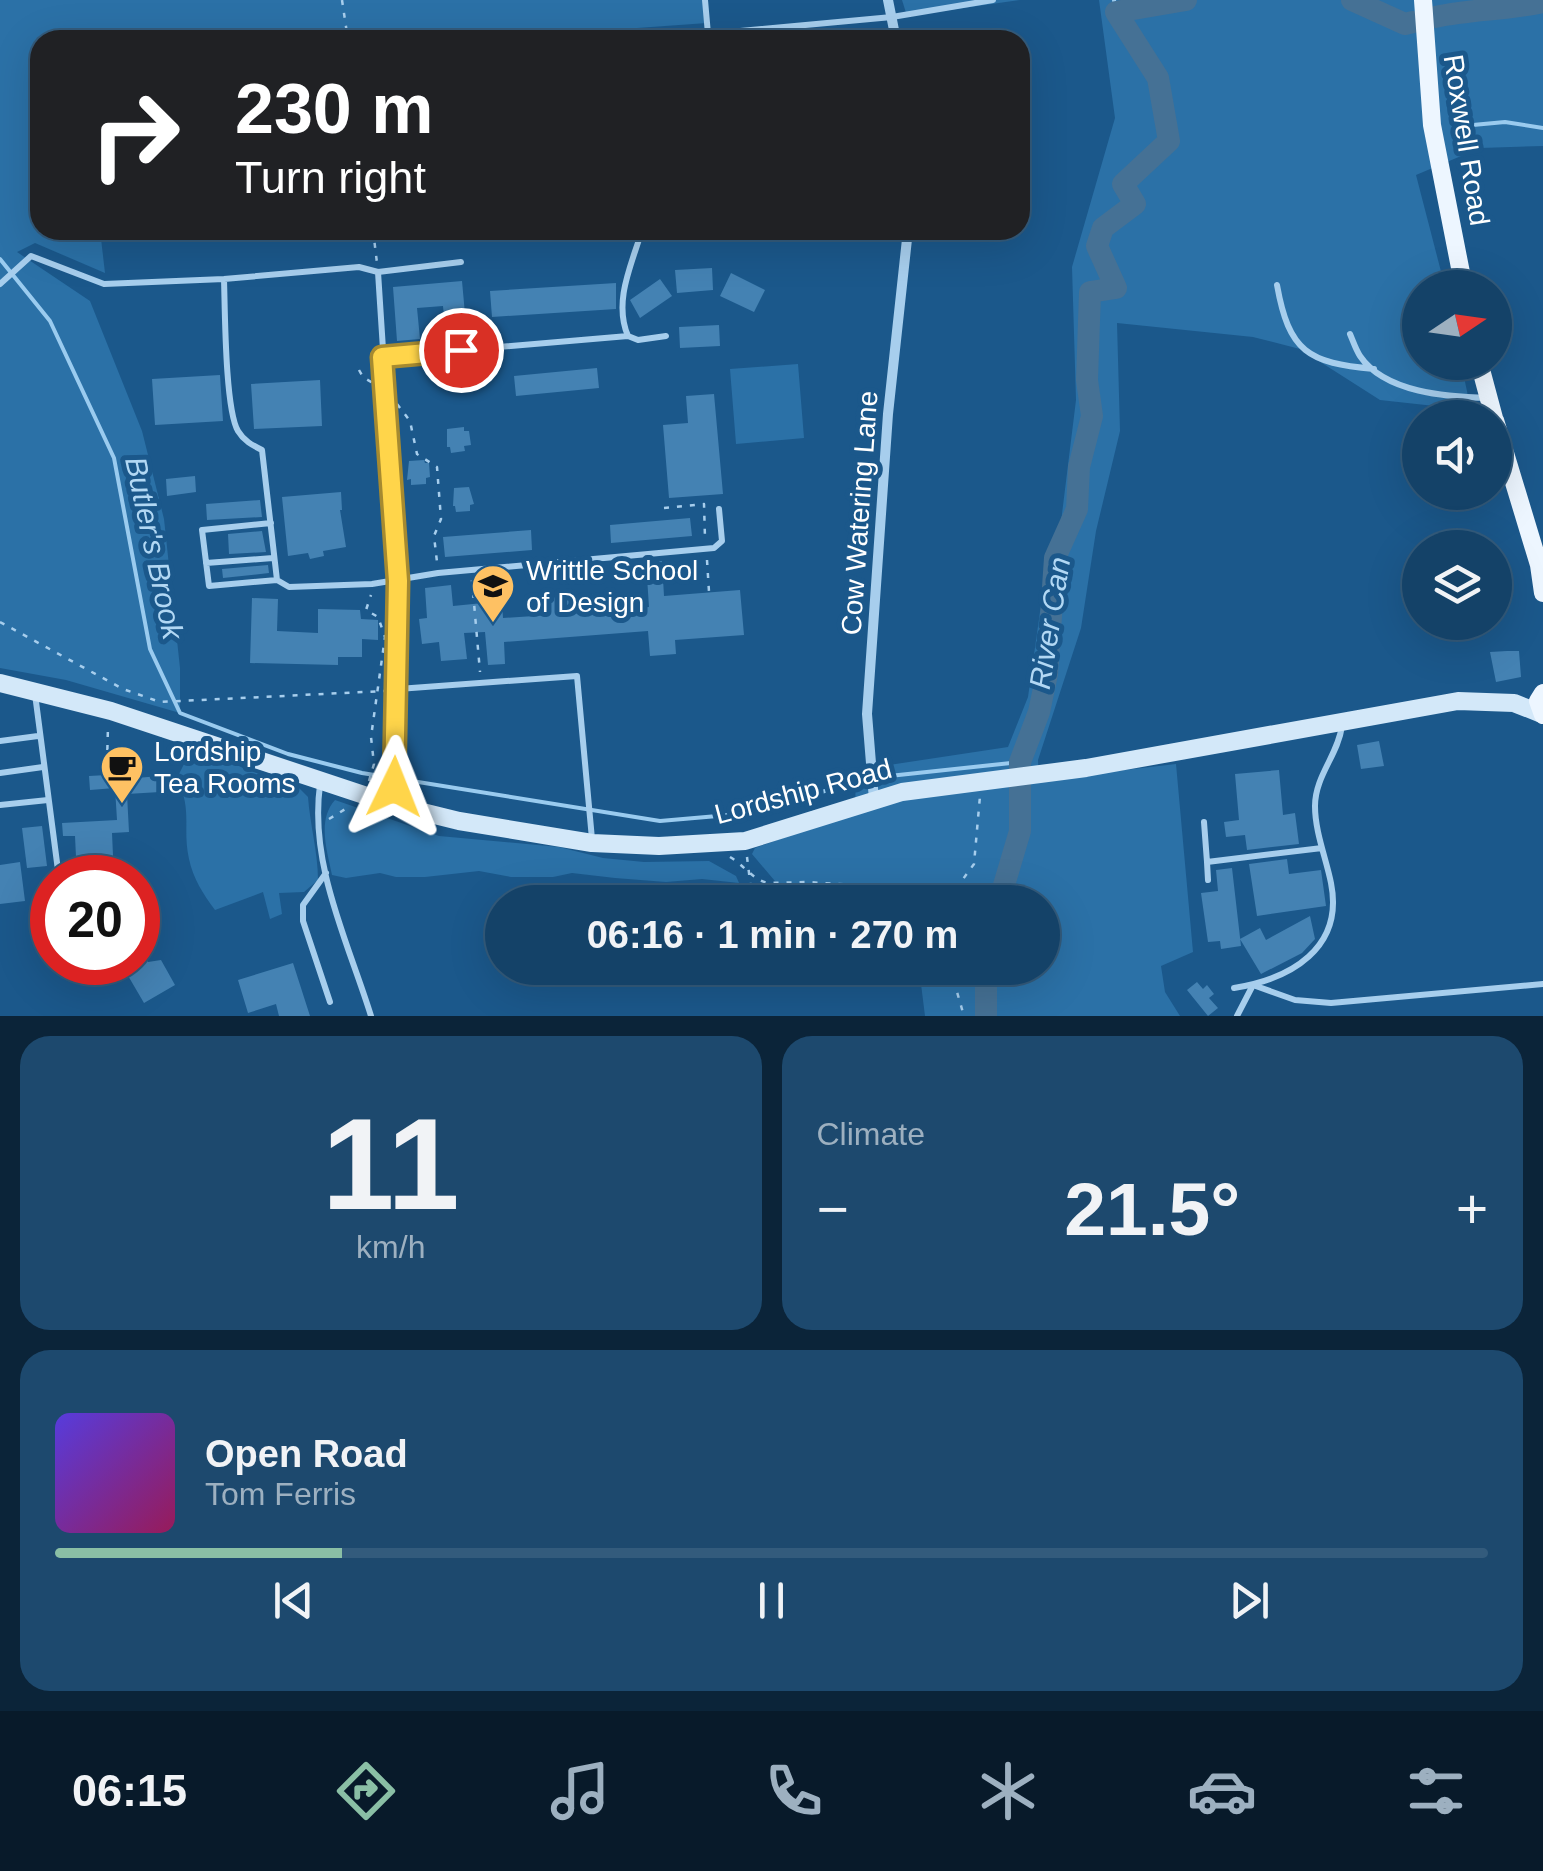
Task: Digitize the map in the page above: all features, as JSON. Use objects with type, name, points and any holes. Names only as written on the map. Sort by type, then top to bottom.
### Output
[{"type":"main road","name":"Roxwell Road","points":[[1424,0],[1432,125],[1460,270]]},
{"type":"main road","points":[[1484,380],[1489,398]]},
{"type":"main road","points":[[1512,477],[1539,565],[1543,593]]},
{"type":"street","points":[[888,0],[894,30]]},
{"type":"street","name":"Cow Watering Lane","points":[[874,800],[867,714],[888,414],[907,240]]},
{"type":"street","name":"Lordship Road","points":[[0,683],[110,711],[322,779],[394,796],[458,821],[592,843],[713,845],[745,841],[902,792],[1034,776],[1458,701],[1542,704]]},
{"type":"lane","points":[[705,0],[707,30]]},
{"type":"lane","points":[[772,30],[892,17],[993,0]]},
{"type":"lane","points":[[628,336],[622,322],[621,302],[639,240]]},
{"type":"lane","points":[[2,281],[32,256],[104,284],[359,267],[378,272],[460,262]]},
{"type":"lane","points":[[378,272],[398,581],[394,796]]},
{"type":"lane","points":[[224,279],[231,406],[236,428],[247,442],[262,450],[277,580]]},
{"type":"lane","points":[[1278,284],[1287,326],[1312,355],[1333,365],[1375,369]]},
{"type":"lane","points":[[1350,334],[1361,358],[1386,378],[1416,391],[1489,398]]},
{"type":"lane","points":[[382,357],[666,336]]},
{"type":"lane","points":[[271,523],[202,530],[209,586],[277,580],[289,587],[372,584],[438,573],[714,548],[722,541],[719,510]]},
{"type":"lane","points":[[206,563],[274,558]]},
{"type":"lane","points":[[398,689],[577,676],[592,843]]},
{"type":"lane","points":[[35,692],[56,855]]},
{"type":"lane","points":[[1234,988],[1253,985],[1314,954],[1323,942],[1334,900],[1315,808],[1319,780],[1336,751],[1343,722]]},
{"type":"lane","points":[[0,741],[39,736]]},
{"type":"lane","points":[[0,773],[44,768]]},
{"type":"lane","points":[[322,779],[316,815],[326,872],[355,976],[372,1016]]},
{"type":"lane","points":[[0,806],[48,800]]},
{"type":"lane","points":[[1204,822],[1208,880]]},
{"type":"lane","points":[[1206,862],[1322,848]]},
{"type":"lane","points":[[326,872],[304,905],[303,920],[330,1002]]},
{"type":"lane","points":[[1253,985],[1296,1000],[1331,1003],[1543,984]]},
{"type":"lane","points":[[1237,1016],[1253,985]]},
{"type":"path","points":[[342,0],[346,30]]},
{"type":"path","points":[[374,240],[378,272]]},
{"type":"path","points":[[359,370],[362,377],[384,390],[410,421],[417,454],[437,466],[442,520],[434,536],[438,573]]},
{"type":"path","points":[[664,508],[704,504],[710,592]]},
{"type":"path","points":[[473,570],[482,683]]},
{"type":"path","points":[[370,780],[371,736],[385,637],[378,618],[366,610],[372,584]]},
{"type":"path","points":[[0,622],[123,689],[160,702],[398,689]]},
{"type":"path","points":[[959,885],[974,864],[979,784]]},
{"type":"path","points":[[322,816],[324,823],[356,802]]},
{"type":"path","points":[[745,841],[751,885]]},
{"type":"path","points":[[713,845],[757,881],[854,885]]},
{"type":"path","points":[[955,985],[964,1016]]},
{"type":"shaded area","points":[[0,0],[705,0],[707,23],[610,30],[30,30],[30,240],[101,240],[105,273],[35,243],[17,252],[90,301],[142,431],[164,519],[180,668],[180,713],[66,680],[0,668]]},
{"type":"shaded area","points":[[902,0],[1020,0],[907,16]]},
{"type":"shaded area","points":[[1099,0],[1543,0],[1543,146],[1480,148],[1416,175],[1441,270],[1402,270],[1402,380],[1465,380],[1469,400],[1380,400],[1300,349],[1253,337],[1117,323],[1120,431],[1096,531],[1081,628],[1038,760],[1039,780],[1176,764],[1193,952],[1161,966],[1165,992],[1180,1016],[925,1016],[921,985],[1060,985],[1060,885],[778,885],[752,854],[755,848],[855,812],[856,770],[1008,747],[1028,697],[1040,612],[1061,522],[1076,400],[1072,267],[1115,118]]},
{"type":"shaded area","points":[[798,364],[804,438],[736,444],[730,369]]},
{"type":"shaded area","points":[[177,744],[214,753],[254,772],[287,776],[308,797],[318,880],[304,892],[279,893],[282,914],[270,919],[263,892],[215,910],[203,892],[187,848],[185,801],[177,778],[184,764]]},
{"type":"shaded area","points":[[335,800],[439,836],[559,847],[603,858],[644,862],[709,861],[736,876],[739,883],[702,879],[666,882],[572,873],[511,877],[479,871],[425,877],[380,873],[346,878],[332,875],[326,846],[326,817]]},
{"type":"building","points":[[712,268],[713,290],[677,293],[675,270]]},
{"type":"building","points":[[731,273],[765,290],[754,312],[720,296]]},
{"type":"building","points":[[660,279],[672,296],[640,318],[630,300]]},
{"type":"building","points":[[462,281],[467,336],[446,338],[443,306],[417,308],[420,339],[397,341],[393,287]]},
{"type":"building","points":[[616,283],[616,309],[492,317],[490,291]]},
{"type":"building","points":[[719,325],[720,346],[680,348],[679,327]]},
{"type":"building","points":[[597,368],[599,388],[516,396],[514,376]]},
{"type":"building","points":[[220,375],[223,421],[155,425],[152,379]]},
{"type":"building","points":[[320,380],[322,426],[254,429],[251,384]]},
{"type":"building","points":[[714,394],[723,494],[669,498],[663,425],[688,423],[686,396]]},
{"type":"building","points":[[464,427],[464,431],[469,431],[471,445],[464,446],[465,451],[451,453],[447,429]]},
{"type":"building","points":[[409,461],[429,463],[430,477],[426,484],[411,485],[411,479],[407,480]]},
{"type":"building","points":[[195,476],[196,492],[167,496],[166,479]]},
{"type":"building","points":[[469,487],[474,504],[470,511],[456,512],[454,488]]},
{"type":"building","points":[[341,492],[346,547],[323,551],[324,556],[310,559],[308,553],[288,556],[282,497]]},
{"type":"building","points":[[260,500],[262,517],[207,520],[206,504]]},
{"type":"building","points":[[690,518],[692,536],[611,543],[610,525]]},
{"type":"building","points":[[531,530],[532,550],[445,557],[443,537]]},
{"type":"building","points":[[262,531],[266,552],[229,554],[228,534]]},
{"type":"building","points":[[662,561],[664,596],[740,590],[744,635],[675,640],[676,654],[650,656],[648,631],[504,642],[505,664],[488,665],[485,632],[464,633],[467,659],[441,661],[439,642],[422,644],[419,619],[427,618],[425,588],[451,585],[453,606],[483,603],[481,576],[500,574],[503,618],[549,615],[548,598],[599,594],[600,610],[649,607],[646,562]]},
{"type":"building","points":[[268,565],[269,573],[223,578],[222,569]]},
{"type":"building","points":[[252,598],[278,599],[277,631],[318,633],[318,609],[360,610],[361,619],[378,620],[378,640],[362,639],[362,657],[338,657],[338,665],[250,663]]},
{"type":"building","points":[[1519,651],[1521,677],[1496,682],[1490,652]]},
{"type":"building","points":[[1379,741],[1384,766],[1361,769],[1357,745]]},
{"type":"building","points":[[1279,770],[1283,815],[1295,813],[1299,844],[1247,850],[1245,835],[1226,837],[1224,822],[1239,820],[1235,774]]},
{"type":"building","points":[[89,776],[159,776],[160,792],[127,794],[129,832],[112,833],[113,855],[76,855],[75,836],[63,836],[62,823],[117,820],[115,788],[90,790]]},
{"type":"building","points":[[42,826],[46,855],[30,855],[30,868],[27,868],[22,828]]},
{"type":"building","points":[[1287,859],[1289,874],[1321,870],[1326,906],[1257,916],[1249,864]]},
{"type":"building","points":[[20,862],[25,901],[0,904],[0,865]]},
{"type":"building","points":[[1232,868],[1241,946],[1221,949],[1220,941],[1208,942],[1201,893],[1218,891],[1216,870]]},
{"type":"building","points":[[1310,916],[1315,939],[1302,953],[1261,974],[1240,939],[1260,928],[1266,940]]},
{"type":"building","points":[[161,960],[175,985],[144,1003],[133,985],[160,985]]},
{"type":"building","points":[[293,963],[310,1016],[279,1016],[276,1004],[248,1013],[238,980]]},
{"type":"building","points":[[1197,982],[1203,989],[1207,985],[1214,994],[1209,998],[1218,1008],[1208,1016],[1187,990]]},
{"type":"waterway","points":[[1114,0],[1116,12]]},
{"type":"waterway","name":"River Can","points":[[1004,885],[1020,831],[1020,762],[1039,712],[1047,674],[1055,558],[1077,509],[1079,467],[1092,416],[1087,380],[1090,292],[1116,288],[1097,246],[1103,228],[1135,204],[1123,184],[1169,141],[1158,78],[1116,12],[1186,0]]},
{"type":"waterway","name":"River Can","points":[[1352,0],[1405,24],[1413,22]]},
{"type":"waterway","name":"River Can","points":[[1435,17],[1543,2]]},
{"type":"waterway","points":[[1462,126],[1505,122],[1543,128]]},
{"type":"waterway","name":"Butler's Brook","points":[[0,259],[50,321],[114,458],[150,649],[180,713],[288,754],[362,773],[660,821],[729,815],[861,782]]},
{"type":"waterway","name":"Butler's Brook","points":[[880,777],[1020,762]]},
{"type":"waterway","name":"River Can","points":[[986,985],[986,1016]]},
{"type":"place","name":"Writtle School of Design","points":[[493,624]]},
{"type":"place","name":"Lordship Tea Rooms","points":[[122,805]]},
{"type":"route","points":[[394,787],[398,581],[382,357],[461,350]]}]
